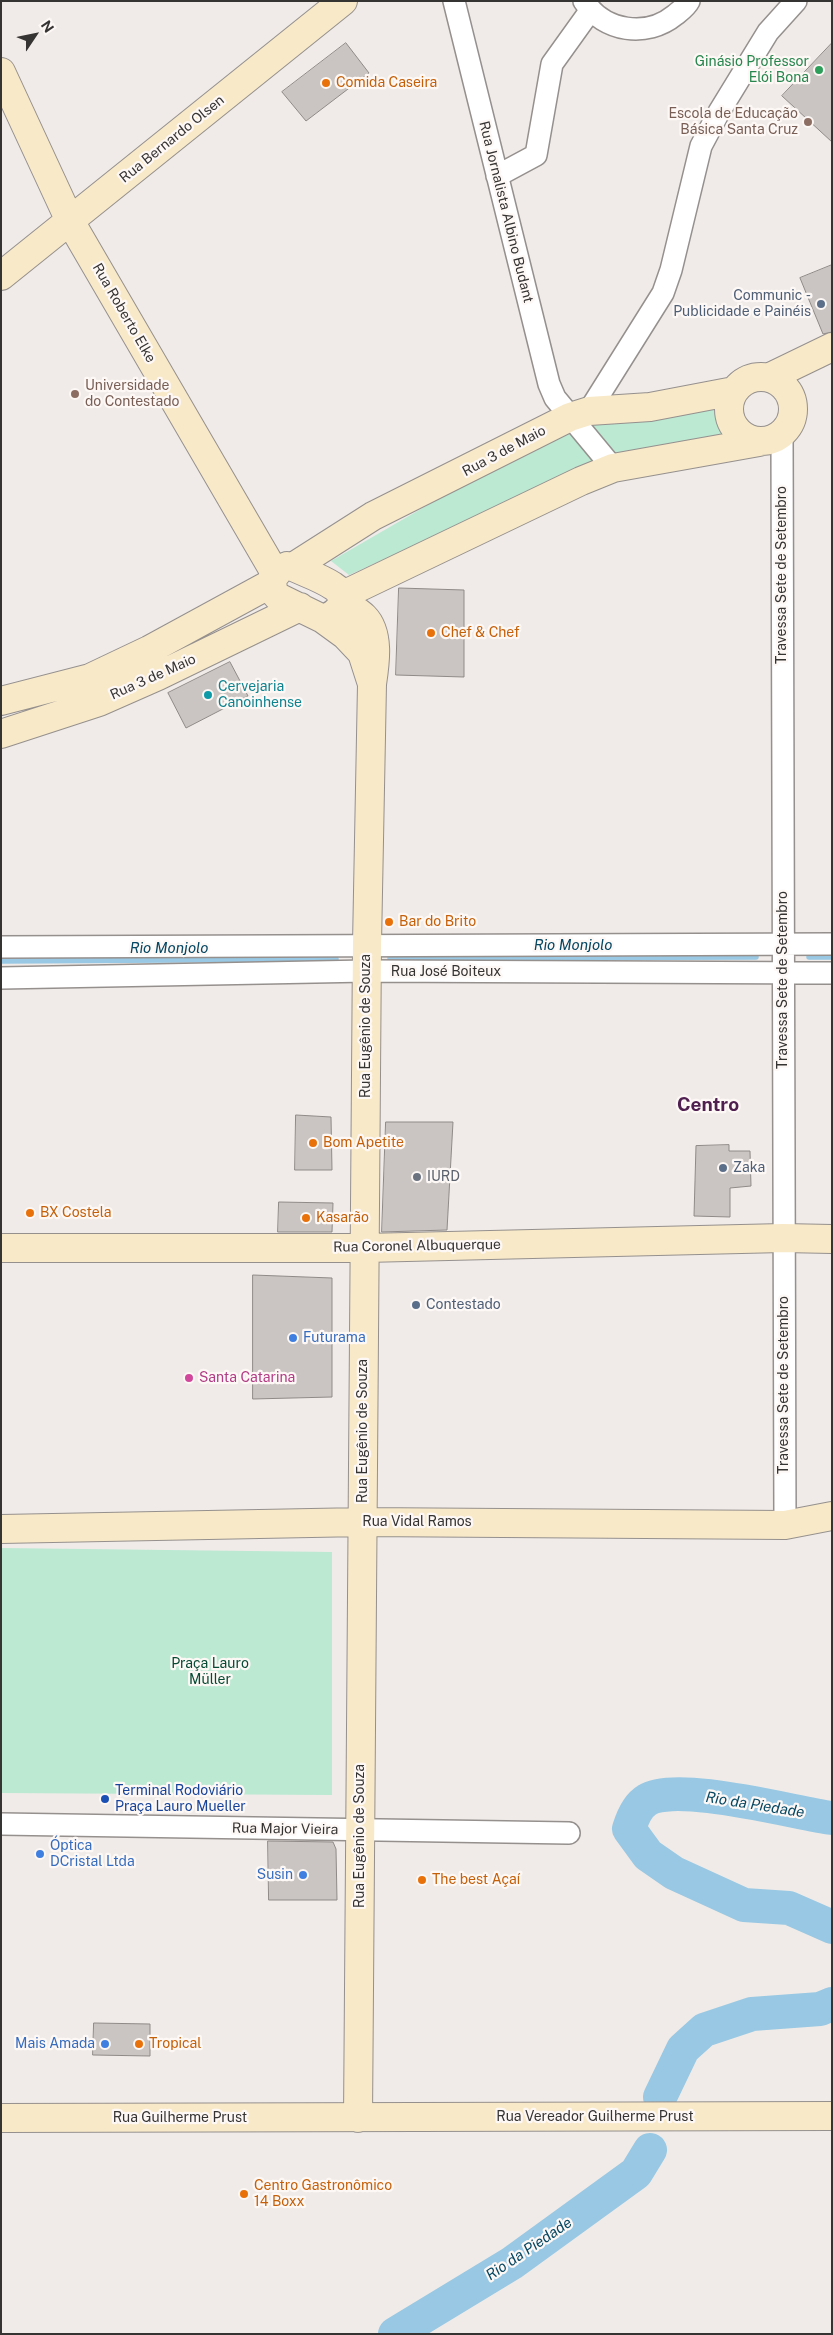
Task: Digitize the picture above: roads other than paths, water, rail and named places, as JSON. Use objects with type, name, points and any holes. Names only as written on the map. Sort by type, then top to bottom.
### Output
[{"type":"street","name":"Rua Jornalista Albino Budant","points":[[454,1],[549,384],[555,398],[580,414],[612,468]]},
{"type":"street","points":[[497,176],[536,155],[552,64],[587,6],[613,26],[640,30],[666,23],[687,6],[689,1]]},
{"type":"street","points":[[580,414],[663,293],[671,270],[701,146],[718,112],[768,32],[796,1]]},
{"type":"street","name":"Rua Bernardo Olsen","points":[[1,276],[341,2]]},
{"type":"street","name":"Rua Roberto Elke","points":[[1,72],[70,221],[280,575],[273,591],[278,597],[327,606]]},
{"type":"street","points":[[770,377],[832,347]]},
{"type":"street","points":[[756,376],[770,377],[781,382],[789,392],[794,403],[794,415],[790,427],[770,438],[746,438],[736,430],[730,417],[729,404],[734,391],[743,382],[756,376]]},
{"type":"street","name":"Rua 3 de Maio","points":[[5,701],[90,678],[199,623],[280,575],[373,516],[580,414],[650,407],[734,391]]},
{"type":"street","name":"Rua 3 de Maio","points":[[7,732],[99,702],[214,649],[327,606],[581,481],[612,468],[770,438]]},
{"type":"street","name":"Travessa Sete de Setembro","points":[[770,438],[784,944],[784,1525]]},
{"type":"street","points":[[280,575],[334,586],[327,606]]},
{"type":"street","name":"Rua Eugênio de Souza","points":[[327,606],[345,635],[362,654],[372,684],[367,944],[358,2118]]},
{"type":"street","points":[[199,623],[214,649]]},
{"type":"street","points":[[5,701],[7,732]]},
{"type":"street","name":"Rua José Boiteux","points":[[1,946],[832,944]]},
{"type":"street","name":"Rua José Boiteux","points":[[1,978],[367,972],[832,973]]},
{"type":"street","name":"Rua Coronel Albuquerque","points":[[1,1248],[365,1248],[783,1238],[832,1239]]},
{"type":"street","name":"Rua Vidal Ramos","points":[[1,1529],[363,1522],[784,1525],[832,1516]]},
{"type":"street","name":"Rua Major Vieira","points":[[1,1824],[569,1833]]},
{"type":"street","name":"Rua Vereador Guilherme Prust","points":[[358,2118],[832,2116]]},
{"type":"street","name":"Rua Guilherme Prust","points":[[1,2118],[358,2118]]},
{"type":"waterway","name":"Rio Monjolo","points":[[390,958],[756,957]]},
{"type":"waterway","name":"Rio Monjolo","points":[[809,957],[832,957]]},
{"type":"waterway","name":"Rio Monjolo","points":[[1,961],[336,959]]},
{"type":"waterway","name":"Rio da Piedade","points":[[832,1818],[708,1796],[661,1795],[647,1800],[640,1806],[633,1817],[629,1829],[648,1855],[674,1873],[744,1905],[789,1908],[832,1927]]},
{"type":"waterway","name":"Rio da Piedade","points":[[660,2097],[683,2049],[704,2030],[752,2014],[820,2009],[832,2004]]},
{"type":"waterway","name":"Rio da Piedade","points":[[395,2334],[512,2263],[636,2173],[650,2150]]},
{"type":"place","name":"Ginásio Professor Elói Bona","points":[[819,70]]},
{"type":"place","name":"Comida Caseira","points":[[326,83]]},
{"type":"place","name":"Escola de Educação Básica Santa Cruz","points":[[808,122]]},
{"type":"place","name":"Communic - Publicidade e Painéis","points":[[821,304]]},
{"type":"place","name":"Universidade do Contestado","points":[[75,394]]},
{"type":"place","name":"Chef & Chef","points":[[431,633]]},
{"type":"place","name":"Cervejaria Canoinhense","points":[[208,695]]},
{"type":"place","name":"Bar do Brito","points":[[389,922]]},
{"type":"place","name":"Bom Apetite","points":[[313,1143]]},
{"type":"place","name":"Zaka","points":[[723,1168]]},
{"type":"place","name":"IURD","points":[[417,1177]]},
{"type":"place","name":"BX Costela","points":[[30,1213]]},
{"type":"place","name":"Kasarão","points":[[306,1218]]},
{"type":"place","name":"Contestado","points":[[416,1305]]},
{"type":"place","name":"Futurama","points":[[293,1338]]},
{"type":"place","name":"Santa Catarina","points":[[189,1378]]},
{"type":"place","name":"Terminal Rodoviário Praça Lauro Mueller","points":[[105,1799]]},
{"type":"place","name":"Óptica DCristal Ltda","points":[[40,1854]]},
{"type":"place","name":"Susin","points":[[303,1875]]},
{"type":"place","name":"The best Açaí","points":[[422,1880]]},
{"type":"place","name":"Mais Amada","points":[[105,2044]]},
{"type":"place","name":"Tropical","points":[[139,2044]]},
{"type":"place","name":"Centro Gastronômico 14 Boxx","points":[[244,2194]]},
{"type":"district","name":"Centro","points":[[708,1105]]},
{"type":"park label","name":"Praça Lauro Müller","points":[[210,1672]]}]
